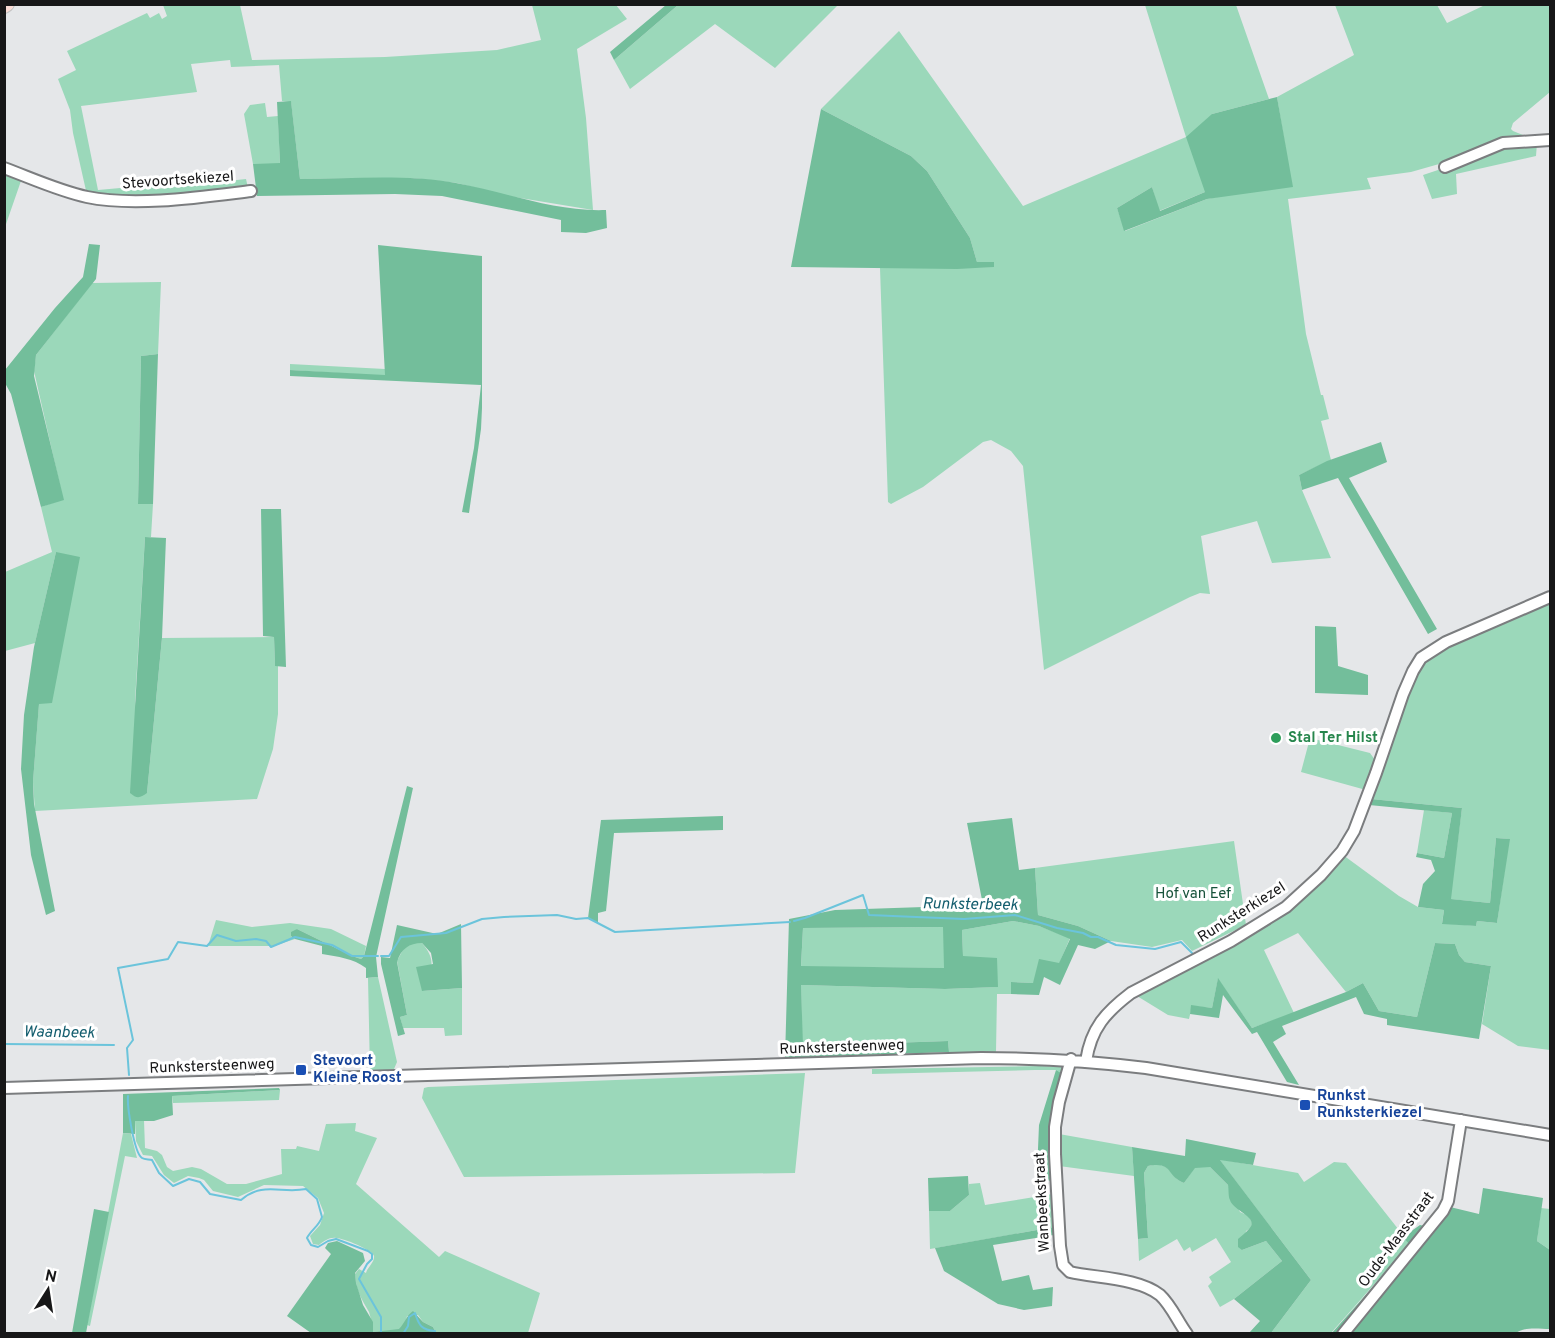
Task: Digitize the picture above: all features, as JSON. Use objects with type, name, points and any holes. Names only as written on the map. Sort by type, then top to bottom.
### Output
[{"type":"street","points":[[1445,167],[1503,143],[1551,140]]},
{"type":"street","name":"Stevoortsekiezel","points":[[4,168],[87,197],[117,201],[251,191]]},
{"type":"street","name":"Runksterkiezel","points":[[1086,1061],[1089,1043],[1094,1032],[1105,1015],[1116,1004],[1131,993],[1231,941],[1286,907],[1321,875],[1342,851],[1354,831],[1403,694],[1421,658],[1446,642],[1551,597]]},
{"type":"street","name":"Runkstersteenweg","points":[[4,1088],[969,1058],[1071,1059],[1146,1068],[1551,1135]]},
{"type":"street","name":"Wanbeekstraat","points":[[1071,1059],[1055,1126],[1058,1229],[1063,1265],[1070,1272],[1131,1283],[1150,1289],[1161,1296],[1187,1334]]},
{"type":"street","name":"Oude-Maasstraat","points":[[1343,1334],[1443,1211],[1448,1201],[1461,1120]]},
{"type":"green space","points":[[163,5],[240,5],[252,60],[385,57],[497,50],[541,40],[532,5],[616,5],[627,19],[577,49],[586,118],[593,210],[508,196],[457,183],[413,178],[300,179],[291,102],[282,101],[279,65],[231,67],[230,60],[191,64],[197,92],[81,106],[98,190],[154,185],[156,189],[246,179],[248,188],[128,198],[87,195],[70,110],[58,79],[76,70],[67,51],[147,13],[150,18],[159,13],[162,19],[167,16]]},
{"type":"green space","points":[[666,5],[678,5],[614,60],[610,52]]},
{"type":"green space","points":[[678,5],[838,5],[775,68],[715,24],[630,89],[614,60]]},
{"type":"green space","points":[[1145,5],[1236,5],[1269,99],[1212,114],[1205,192],[1159,211],[1152,187],[1117,208],[1125,231],[1207,199],[1291,182],[1277,97],[1354,55],[1335,5],[1437,5],[1447,23],[1485,5],[1550,5],[1550,92],[1513,123],[1511,129],[1513,131],[1530,138],[1411,172],[1367,178],[1371,189],[1288,199],[1306,334],[1329,419],[1321,421],[1331,460],[1299,475],[1302,490],[1331,558],[1272,563],[1257,521],[1201,536],[1210,594],[1200,593],[1190,597],[1044,670],[1023,466],[1011,451],[991,440],[983,442],[923,487],[891,504],[888,502],[880,268],[994,267],[977,262],[970,238],[927,171],[911,156],[821,109],[899,31],[1023,206],[1186,137]]},
{"type":"green space","points":[[1277,97],[1293,187],[1207,199],[1124,231],[1117,208],[1152,187],[1160,211],[1205,192],[1186,137],[1212,114]]},
{"type":"green space","points":[[291,101],[300,179],[398,178],[456,183],[549,205],[606,210],[607,228],[586,233],[561,232],[561,220],[442,196],[395,194],[257,196],[253,164],[280,163],[277,102]]},
{"type":"green space","points":[[265,103],[267,117],[278,116],[280,164],[253,164],[244,114],[250,105]]},
{"type":"green space","points":[[821,109],[911,156],[927,171],[970,238],[977,262],[994,262],[994,267],[957,269],[791,267]]},
{"type":"green space","points":[[1537,143],[1536,156],[1456,174],[1457,194],[1432,199],[1423,175],[1499,146]]},
{"type":"green space","points":[[5,172],[22,178],[5,227]]},
{"type":"green space","points":[[89,244],[100,245],[96,279],[36,355],[34,376],[64,500],[41,507],[11,394],[5,383],[5,370],[83,277]]},
{"type":"green space","points":[[378,245],[482,256],[481,429],[469,513],[462,512],[474,448],[481,385],[290,376],[290,370],[385,375]]},
{"type":"green space","points":[[161,282],[158,354],[141,356],[138,504],[153,504],[151,537],[145,537],[135,701],[147,793],[162,638],[274,637],[275,666],[278,666],[278,714],[273,749],[257,799],[35,811],[33,782],[39,703],[51,703],[56,552],[35,643],[5,651],[5,572],[52,552],[41,507],[63,499],[34,371],[36,355],[92,283]]},
{"type":"green space","points":[[158,354],[153,504],[138,504],[141,356]]},
{"type":"green space","points":[[290,364],[385,369],[385,376],[290,370]]},
{"type":"green space","points":[[1381,442],[1387,462],[1349,478],[1437,629],[1428,634],[1338,478],[1302,490],[1299,475],[1327,461]]},
{"type":"green space","points":[[261,509],[281,509],[286,667],[275,666],[274,637],[263,636]]},
{"type":"green space","points":[[145,537],[166,538],[162,638],[147,793],[138,797],[130,793]]},
{"type":"green space","points":[[56,552],[80,557],[52,703],[39,704],[33,782],[34,804],[55,911],[46,915],[31,855],[21,769],[24,715],[34,647]]},
{"type":"green space","points":[[1550,601],[1550,1050],[1518,1046],[1482,1024],[1491,966],[1465,962],[1459,955],[1455,944],[1435,943],[1417,1017],[1379,1011],[1363,983],[1346,992],[1298,933],[1264,950],[1294,1013],[1252,1028],[1218,979],[1212,1008],[1192,1006],[1189,1019],[1168,1015],[1137,996],[1283,914],[1343,855],[1418,907],[1444,910],[1442,923],[1476,926],[1477,921],[1497,923],[1509,839],[1496,838],[1490,903],[1450,899],[1462,808],[1371,799],[1404,701],[1422,663],[1445,646]]},
{"type":"green space","points":[[1315,626],[1336,627],[1338,666],[1368,675],[1368,695],[1315,693]]},
{"type":"green space","points":[[1310,738],[1370,753],[1375,760],[1366,790],[1301,772]]},
{"type":"green space","points":[[407,786],[413,788],[376,957],[378,977],[366,978],[366,968],[345,958],[322,954],[322,946],[295,939],[291,936],[291,932],[297,929],[352,956],[361,959],[364,956]]},
{"type":"green space","points":[[1371,799],[1462,808],[1451,899],[1490,903],[1496,838],[1510,839],[1497,923],[1477,921],[1476,926],[1442,924],[1444,910],[1418,907],[1423,884],[1435,871],[1431,860],[1416,857],[1417,853],[1444,858],[1452,813],[1369,805]]},
{"type":"green space","points":[[1424,810],[1452,813],[1444,858],[1417,853]]},
{"type":"green space","points":[[723,816],[723,830],[614,833],[606,911],[598,913],[598,923],[588,918],[601,820]]},
{"type":"green space","points":[[1012,818],[1019,870],[1035,868],[1038,915],[1078,926],[1111,941],[1095,949],[1078,945],[1060,985],[1044,977],[1039,995],[1011,994],[1011,982],[1033,983],[1039,959],[1059,963],[1070,939],[1039,926],[1013,921],[962,930],[963,956],[997,958],[998,987],[945,989],[801,985],[803,1046],[948,1041],[949,1052],[785,1058],[789,919],[835,910],[983,905],[967,823]],"holes":[[[943,927],[944,968],[801,966],[803,928]]]},
{"type":"green space","name":"Hof van Eef","points":[[1234,841],[1246,925],[1192,951],[1182,940],[1152,947],[1111,941],[1078,926],[1038,915],[1035,868]]},
{"type":"green space","points":[[216,920],[252,927],[290,923],[331,929],[366,946],[364,956],[361,959],[352,956],[297,929],[291,936],[295,939],[274,946],[208,946]]},
{"type":"green space","points":[[1013,921],[1039,926],[1070,938],[1059,964],[1033,983],[1011,982],[1011,994],[997,994],[996,1052],[949,1052],[948,1041],[802,1046],[801,985],[945,989],[997,987],[963,957],[962,930]]},
{"type":"green space","points":[[461,924],[462,988],[422,991],[416,967],[433,964],[431,953],[422,943],[413,944],[403,950],[397,962],[407,1015],[400,1017],[405,1034],[398,1036],[381,964],[381,957],[390,958],[397,925],[437,934]]},
{"type":"green space","points":[[944,927],[945,968],[801,967],[803,928]]},
{"type":"green space","points":[[413,943],[422,943],[431,961],[430,972],[422,991],[462,988],[462,1035],[445,1036],[444,1028],[403,1028],[400,1017],[407,1015],[397,961],[404,948]]},
{"type":"green space","points":[[1435,943],[1455,944],[1459,955],[1465,962],[1491,966],[1479,1039],[1387,1025],[1387,1019],[1364,1014],[1356,997],[1282,1026],[1286,1034],[1273,1042],[1299,1085],[1287,1082],[1257,1032],[1252,1034],[1223,995],[1219,1018],[1190,1014],[1191,1005],[1212,1008],[1218,978],[1252,1028],[1346,992],[1363,983],[1379,1011],[1417,1017]]},
{"type":"green space","points":[[378,977],[397,1062],[394,1069],[370,1072],[368,978]]},
{"type":"green space","points":[[1062,1067],[1065,1075],[1056,1070],[872,1074],[872,1069]]},
{"type":"green space","points":[[1056,1070],[1065,1075],[1053,1175],[1050,1181],[1042,1178],[1037,1172],[1039,1125]]},
{"type":"green space","points":[[805,1073],[795,1173],[464,1177],[422,1098],[424,1088],[428,1087]]},
{"type":"green space","points":[[279,1088],[280,1090],[172,1096],[173,1115],[154,1121],[135,1121],[135,1134],[123,1133],[123,1094]]},
{"type":"green space","points":[[280,1090],[279,1100],[173,1103],[172,1096]]},
{"type":"green space","points":[[144,1120],[145,1148],[162,1155],[167,1167],[173,1171],[192,1167],[201,1169],[227,1184],[246,1184],[282,1174],[281,1149],[296,1149],[297,1146],[319,1151],[326,1124],[356,1123],[355,1131],[377,1138],[356,1184],[439,1257],[445,1251],[540,1293],[528,1333],[436,1333],[433,1327],[423,1322],[418,1315],[407,1316],[405,1324],[399,1330],[373,1332],[369,1312],[358,1290],[355,1274],[359,1269],[366,1273],[374,1256],[351,1242],[340,1239],[329,1239],[319,1245],[313,1244],[310,1236],[320,1225],[324,1213],[318,1198],[303,1186],[264,1185],[238,1197],[213,1191],[204,1180],[199,1178],[188,1176],[174,1183],[164,1175],[152,1156],[143,1155],[136,1141],[135,1121]]},
{"type":"green space","points":[[123,1133],[131,1134],[137,1158],[125,1156],[90,1326],[87,1325]]},
{"type":"green space","points":[[1059,1134],[1132,1147],[1134,1176],[1059,1166]]},
{"type":"green space","points":[[1186,1139],[1256,1153],[1253,1165],[1220,1160],[1311,1280],[1271,1333],[1249,1333],[1260,1321],[1234,1299],[1282,1261],[1266,1241],[1242,1250],[1238,1247],[1238,1239],[1249,1229],[1251,1221],[1232,1204],[1228,1185],[1210,1167],[1195,1168],[1184,1183],[1174,1177],[1166,1167],[1148,1166],[1144,1173],[1148,1238],[1138,1239],[1132,1147],[1185,1156]]},
{"type":"green space","points":[[1219,1159],[1298,1173],[1304,1182],[1334,1162],[1346,1163],[1410,1244],[1331,1333],[1271,1333],[1311,1280]]},
{"type":"green space","points":[[1158,1164],[1167,1168],[1184,1183],[1195,1167],[1210,1167],[1228,1185],[1240,1212],[1249,1216],[1252,1223],[1251,1228],[1246,1231],[1242,1250],[1266,1241],[1282,1261],[1234,1299],[1220,1307],[1208,1286],[1212,1282],[1209,1277],[1231,1262],[1216,1238],[1192,1252],[1190,1247],[1184,1251],[1177,1239],[1139,1261],[1138,1239],[1148,1238],[1144,1173],[1148,1166]]},
{"type":"green space","points":[[968,1176],[969,1195],[950,1211],[929,1211],[928,1178]]},
{"type":"green space","points":[[980,1183],[985,1205],[1053,1194],[1054,1227],[930,1249],[929,1211],[950,1211],[969,1195],[969,1184]]},
{"type":"green space","points":[[1483,1188],[1543,1198],[1537,1241],[1550,1250],[1550,1329],[1527,1329],[1515,1334],[1331,1334],[1410,1245],[1403,1237],[1420,1225],[1433,1228],[1450,1207],[1479,1214]]},
{"type":"green space","points":[[1541,1208],[1550,1209],[1550,1250],[1537,1241]]},
{"type":"green space","points":[[94,1209],[109,1212],[86,1333],[72,1333]]},
{"type":"green space","points":[[1054,1227],[1054,1235],[993,1245],[1002,1281],[1029,1275],[1033,1290],[1053,1287],[1052,1306],[1024,1310],[998,1304],[944,1271],[935,1248]]},
{"type":"green space","points":[[337,1241],[363,1253],[365,1261],[355,1273],[356,1283],[363,1305],[373,1322],[373,1332],[399,1329],[413,1311],[423,1322],[433,1327],[436,1333],[311,1333],[287,1316],[331,1254],[325,1248],[328,1243]]},
{"type":"waterway","name":"Runksterbeek","points":[[794,921],[863,895],[869,915],[964,919],[1015,915],[1057,928],[1098,937],[1116,945],[1155,949],[1181,942],[1192,953]]},
{"type":"waterway","name":"Runksterbeek","points":[[381,956],[389,956],[401,937],[446,933],[482,919],[504,917],[557,915],[576,919],[588,918],[615,932],[790,922]]},
{"type":"waterway","name":"Runksterbeek","points":[[127,1048],[133,1040],[118,968],[168,959],[178,942],[207,946],[217,935],[236,941],[256,939],[266,941],[271,947],[295,937],[332,945],[352,956],[378,956]]},
{"type":"waterway","name":"Waanbeek","points":[[4,1044],[114,1045]]},
{"type":"waterway","name":"Waanbeek","points":[[127,1048],[129,1075]]},
{"type":"waterway","name":"Waanbeek","points":[[128,1096],[136,1148],[143,1159],[152,1160],[159,1173],[173,1186],[189,1179],[200,1182],[210,1194],[241,1200],[249,1194],[265,1189],[306,1189],[317,1199],[322,1217],[307,1238],[311,1245],[318,1247],[336,1239],[372,1254],[372,1259],[359,1279],[381,1317],[381,1334]]},
{"type":"waterway","name":"Waanbeek","points":[[403,1334],[408,1326],[409,1317],[415,1313],[422,1326],[427,1330],[435,1331],[435,1334]]},
{"type":"place","name":"Stal Ter Hilst","points":[[1276,738]]},
{"type":"place","name":"Stevoort Kleine Roost","points":[[301,1070]]},
{"type":"place","name":"Runkst Runksterkiezel","points":[[1305,1105]]}]
